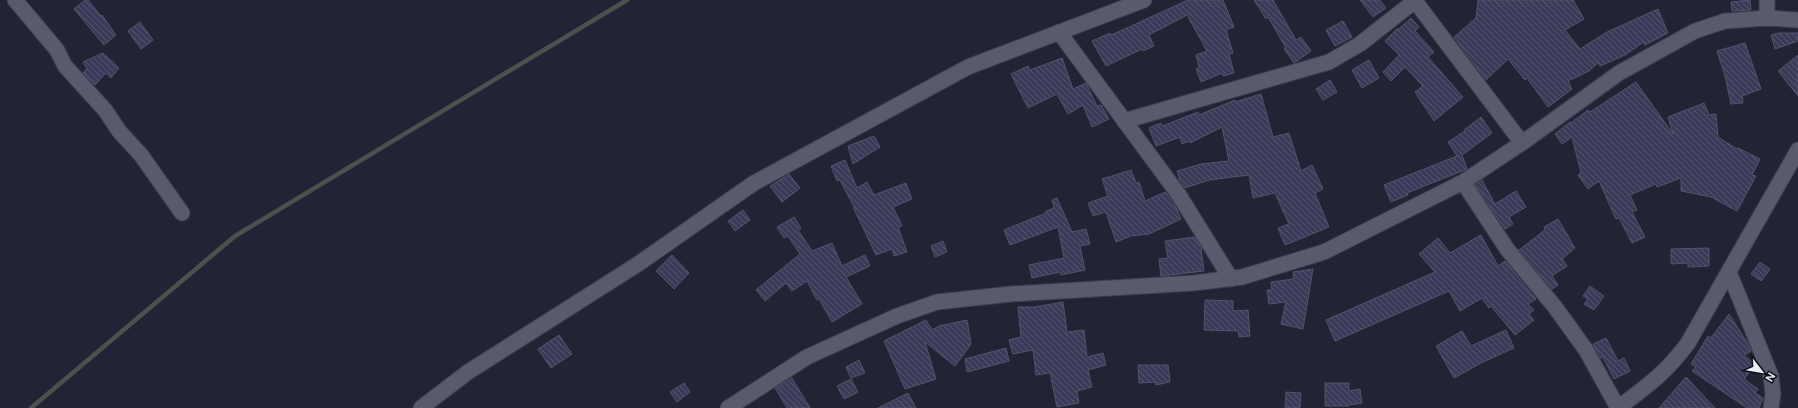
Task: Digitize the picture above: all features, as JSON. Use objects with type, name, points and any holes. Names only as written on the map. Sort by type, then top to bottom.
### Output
[{"type":"street","points":[[15,0],[57,50],[65,66],[105,110],[119,131],[141,155],[182,213]]},
{"type":"street","points":[[421,408],[468,372],[638,264],[754,183],[968,68],[1144,0]]},
{"type":"street","points":[[1124,121],[1329,62],[1360,44],[1416,0],[1522,143]]},
{"type":"street","points":[[1767,0],[1767,18]]},
{"type":"street","points":[[728,408],[807,357],[897,316],[937,302],[1011,294],[1194,283],[1242,277],[1324,252],[1463,182],[1522,143],[1619,73],[1695,31],[1725,21],[1767,18],[1798,20]]},
{"type":"street","points":[[1059,32],[1179,195],[1231,278]]},
{"type":"street","points":[[1463,182],[1507,249],[1555,307],[1586,350],[1618,408],[1656,380],[1672,364],[1688,343],[1798,150]]},
{"type":"street","points":[[1729,272],[1771,376],[1773,394],[1771,408]]},
{"type":"building","points":[[85,0],[88,0],[101,16],[102,15],[116,35],[104,45],[74,9]]},
{"type":"building","points":[[1188,0],[1223,0],[1234,27],[1226,30],[1233,53],[1229,54],[1234,73],[1223,76],[1222,73],[1201,82],[1196,69],[1199,68],[1196,55],[1207,51],[1187,15],[1149,35],[1154,46],[1143,51],[1142,49],[1106,66],[1092,41],[1110,33],[1111,35]]},
{"type":"building","points":[[1254,0],[1273,0],[1296,40],[1301,37],[1311,51],[1294,63],[1284,49],[1286,48],[1268,17],[1266,19]]},
{"type":"building","points":[[1360,0],[1380,0],[1386,8],[1373,17]]},
{"type":"building","points":[[1478,0],[1573,0],[1584,19],[1565,30],[1580,49],[1607,32],[1658,9],[1668,33],[1645,45],[1644,42],[1625,55],[1600,66],[1598,63],[1589,71],[1568,81],[1572,89],[1548,107],[1527,78],[1525,80],[1508,59],[1486,80],[1454,37],[1476,18]]},
{"type":"building","points":[[1750,0],[1751,10],[1732,11],[1731,2]]},
{"type":"building","points":[[1411,18],[1419,27],[1415,31],[1434,52],[1428,57],[1463,97],[1434,121],[1415,92],[1423,86],[1405,67],[1391,81],[1383,72],[1399,55],[1385,41]]},
{"type":"building","points":[[1343,21],[1352,37],[1335,46],[1326,30]]},
{"type":"building","points":[[140,22],[153,40],[141,49],[128,31]]},
{"type":"building","points":[[1779,33],[1798,33],[1798,41],[1775,49],[1771,35]]},
{"type":"building","points":[[1745,43],[1761,89],[1742,96],[1743,103],[1731,104],[1725,76],[1717,51]]},
{"type":"building","points":[[103,53],[119,68],[111,78],[106,73],[95,85],[83,73],[87,69],[83,62]]},
{"type":"building","points":[[1798,55],[1798,96],[1778,71]]},
{"type":"building","points":[[1062,58],[1073,89],[1086,83],[1097,106],[1101,105],[1109,119],[1092,127],[1083,105],[1068,114],[1057,94],[1028,108],[1011,74],[1028,66],[1030,70]]},
{"type":"building","points":[[1369,60],[1379,78],[1362,88],[1352,70]]},
{"type":"building","points":[[1330,80],[1337,92],[1323,100],[1316,89]]},
{"type":"building","points":[[1636,82],[1673,134],[1668,117],[1704,103],[1709,115],[1716,114],[1718,137],[1737,149],[1738,148],[1760,159],[1752,175],[1756,176],[1737,211],[1711,197],[1681,191],[1681,178],[1657,187],[1656,184],[1630,195],[1637,210],[1632,212],[1645,237],[1632,243],[1619,218],[1616,219],[1599,181],[1588,189],[1578,175],[1581,173],[1572,137],[1562,144],[1555,134],[1588,110],[1590,112]]},
{"type":"building","points":[[1261,94],[1273,137],[1289,133],[1301,171],[1312,165],[1323,189],[1315,193],[1329,227],[1285,245],[1278,228],[1289,224],[1275,193],[1253,198],[1249,175],[1209,180],[1185,188],[1180,181],[1177,171],[1201,164],[1229,161],[1222,127],[1190,143],[1189,141],[1182,144],[1180,137],[1156,146],[1149,128],[1161,123],[1162,126],[1198,112],[1199,115],[1235,100],[1235,102]]},
{"type":"building","points":[[1481,117],[1492,133],[1462,155],[1467,169],[1407,193],[1408,195],[1391,202],[1384,185],[1457,156],[1448,142],[1465,131],[1464,130]]},
{"type":"building","points":[[874,136],[880,147],[853,164],[848,146]]},
{"type":"building","points":[[845,160],[857,188],[867,182],[874,195],[906,183],[912,199],[893,207],[902,226],[898,227],[907,252],[894,256],[892,249],[876,255],[855,209],[840,180],[837,181],[831,166]]},
{"type":"building","points":[[1131,170],[1136,183],[1139,182],[1145,201],[1165,192],[1174,203],[1181,219],[1149,234],[1131,236],[1116,242],[1106,212],[1093,216],[1088,203],[1108,196],[1102,179]]},
{"type":"building","points":[[789,174],[800,188],[782,202],[770,186]]},
{"type":"building","points":[[1482,180],[1495,204],[1516,191],[1526,207],[1509,217],[1513,224],[1505,229],[1475,185]]},
{"type":"building","points":[[1057,198],[1072,232],[1086,229],[1090,244],[1080,246],[1085,270],[1061,275],[1060,272],[1032,278],[1029,265],[1064,258],[1058,227],[1010,245],[1004,230],[1046,213],[1046,211],[1054,208],[1052,200]]},
{"type":"building","points":[[743,210],[750,220],[735,231],[728,221]]},
{"type":"building","points":[[794,217],[801,228],[798,230],[812,251],[832,243],[842,266],[865,255],[870,266],[846,277],[862,304],[832,322],[819,299],[817,300],[807,281],[792,291],[786,283],[765,301],[756,290],[800,254],[788,236],[784,238],[777,227]]},
{"type":"building","points":[[1558,219],[1575,248],[1562,259],[1567,266],[1552,276],[1558,285],[1552,289],[1519,250],[1545,230],[1544,227]]},
{"type":"building","points":[[1481,235],[1498,266],[1505,261],[1536,299],[1528,304],[1534,310],[1529,314],[1534,320],[1515,335],[1491,306],[1489,308],[1482,298],[1460,311],[1449,291],[1335,341],[1326,320],[1435,272],[1419,254],[1438,238],[1450,253]]},
{"type":"building","points":[[1195,237],[1201,248],[1204,271],[1161,276],[1159,259],[1168,258],[1165,241]]},
{"type":"building","points":[[943,241],[947,252],[935,257],[931,246]]},
{"type":"building","points":[[1709,248],[1709,266],[1688,267],[1688,263],[1671,264],[1671,249]]},
{"type":"building","points":[[672,255],[689,273],[674,289],[656,271]]},
{"type":"building","points":[[1760,262],[1770,269],[1761,281],[1751,274]]},
{"type":"building","points":[[1313,269],[1303,329],[1281,324],[1286,302],[1269,304],[1267,290],[1272,290],[1271,282],[1294,279],[1293,272]]},
{"type":"building","points":[[1590,286],[1604,296],[1594,310],[1584,304],[1588,299],[1583,296]]},
{"type":"building","points":[[1205,300],[1233,301],[1233,311],[1248,310],[1250,336],[1239,337],[1238,331],[1204,330]]},
{"type":"building","points":[[1063,302],[1067,332],[1084,330],[1087,357],[1103,353],[1106,365],[1088,370],[1092,387],[1077,391],[1079,403],[1057,407],[1050,373],[1036,375],[1033,350],[1013,354],[1009,340],[1021,337],[1018,307],[1035,307]]},
{"type":"building","points":[[1729,314],[1751,351],[1744,355],[1755,365],[1744,379],[1758,389],[1755,393],[1763,398],[1759,408],[1747,408],[1692,371],[1696,367],[1691,364],[1708,336],[1711,338]]},
{"type":"building","points":[[926,320],[932,330],[939,326],[967,320],[971,344],[955,366],[925,342],[936,379],[905,389],[884,341]]},
{"type":"building","points":[[1506,330],[1514,348],[1483,362],[1454,378],[1436,346],[1462,331],[1471,346]]},
{"type":"building","points":[[559,335],[572,354],[551,368],[538,349]]},
{"type":"building","points":[[1606,338],[1618,361],[1624,358],[1630,371],[1614,379],[1603,357],[1601,358],[1593,344]]},
{"type":"building","points":[[1006,348],[1009,361],[967,372],[965,359]]},
{"type":"building","points":[[859,360],[865,373],[851,378],[846,367]]},
{"type":"building","points":[[1138,365],[1168,365],[1170,382],[1156,385],[1155,382],[1139,383]]},
{"type":"building","points":[[1686,377],[1715,408],[1659,408]]},
{"type":"building","points":[[792,378],[810,408],[787,408],[775,388]]},
{"type":"building","points":[[851,379],[858,392],[844,399],[837,386]]},
{"type":"building","points":[[684,383],[690,392],[677,402],[670,392]]},
{"type":"building","points":[[1325,383],[1349,383],[1349,391],[1360,389],[1362,403],[1349,406],[1325,406]]},
{"type":"building","points":[[1286,392],[1301,393],[1300,408],[1285,408]]},
{"type":"building","points":[[908,393],[916,408],[878,408]]},
{"type":"waterway","points":[[31,408],[235,236],[627,0]]}]
